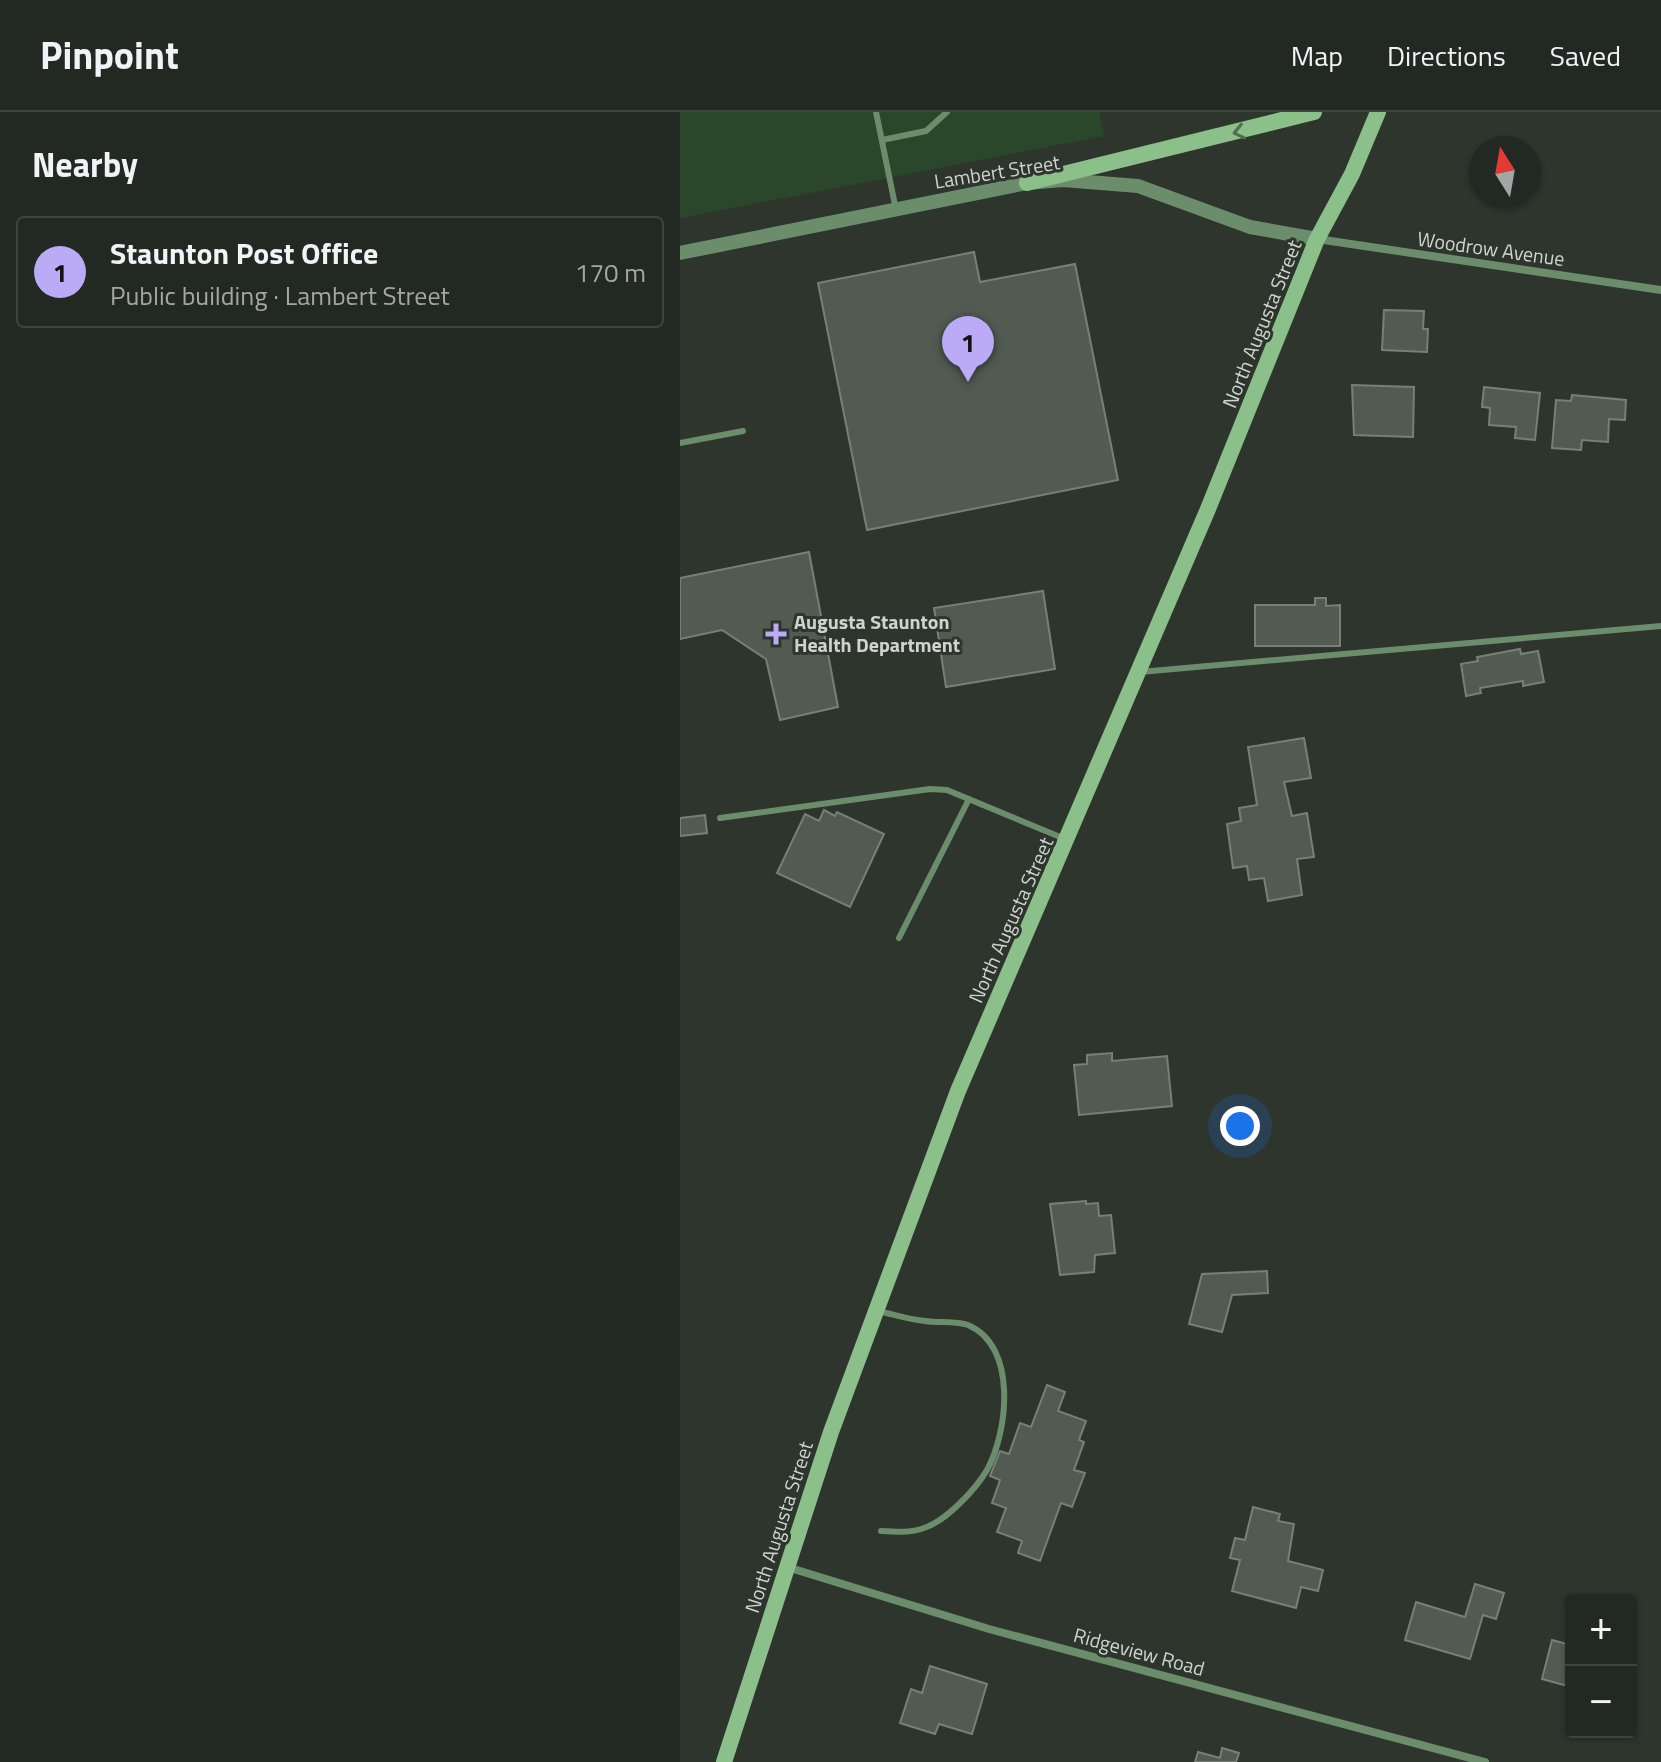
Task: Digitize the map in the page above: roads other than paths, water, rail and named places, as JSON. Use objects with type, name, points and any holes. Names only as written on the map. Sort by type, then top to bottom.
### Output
[{"type":"main road","points":[[1027,183],[1314,112]]},
{"type":"main road","name":"North Augusta Street","points":[[724,1762],[831,1432],[958,1091],[1140,672],[1317,239],[1352,174],[1378,112]]},
{"type":"street","name":"Lambert Street","points":[[680,253],[1027,183],[1063,180],[1138,186],[1250,227],[1317,239]]},
{"type":"street","name":"Woodrow Avenue","points":[[1317,239],[1661,290]]},
{"type":"street","name":"Ridgeview Road","points":[[787,1567],[989,1629],[1485,1762]]},
{"type":"lane","points":[[876,112],[896,210]]},
{"type":"lane","points":[[882,140],[926,131],[947,112]]},
{"type":"lane","points":[[680,443],[743,431]]},
{"type":"lane","points":[[1140,672],[1661,626]]},
{"type":"lane","points":[[720,818],[930,789],[947,790],[1068,840]]},
{"type":"lane","points":[[899,938],[969,799]]},
{"type":"lane","points":[[877,1311],[921,1321],[969,1325],[995,1348],[1005,1375],[1002,1420],[987,1469],[953,1508],[926,1528],[899,1533],[881,1531]]},
{"type":"place","name":"Staunton Post Office","points":[[968,382]]},
{"type":"place","name":"Augusta Staunton Health Department","points":[[776,634]]}]
